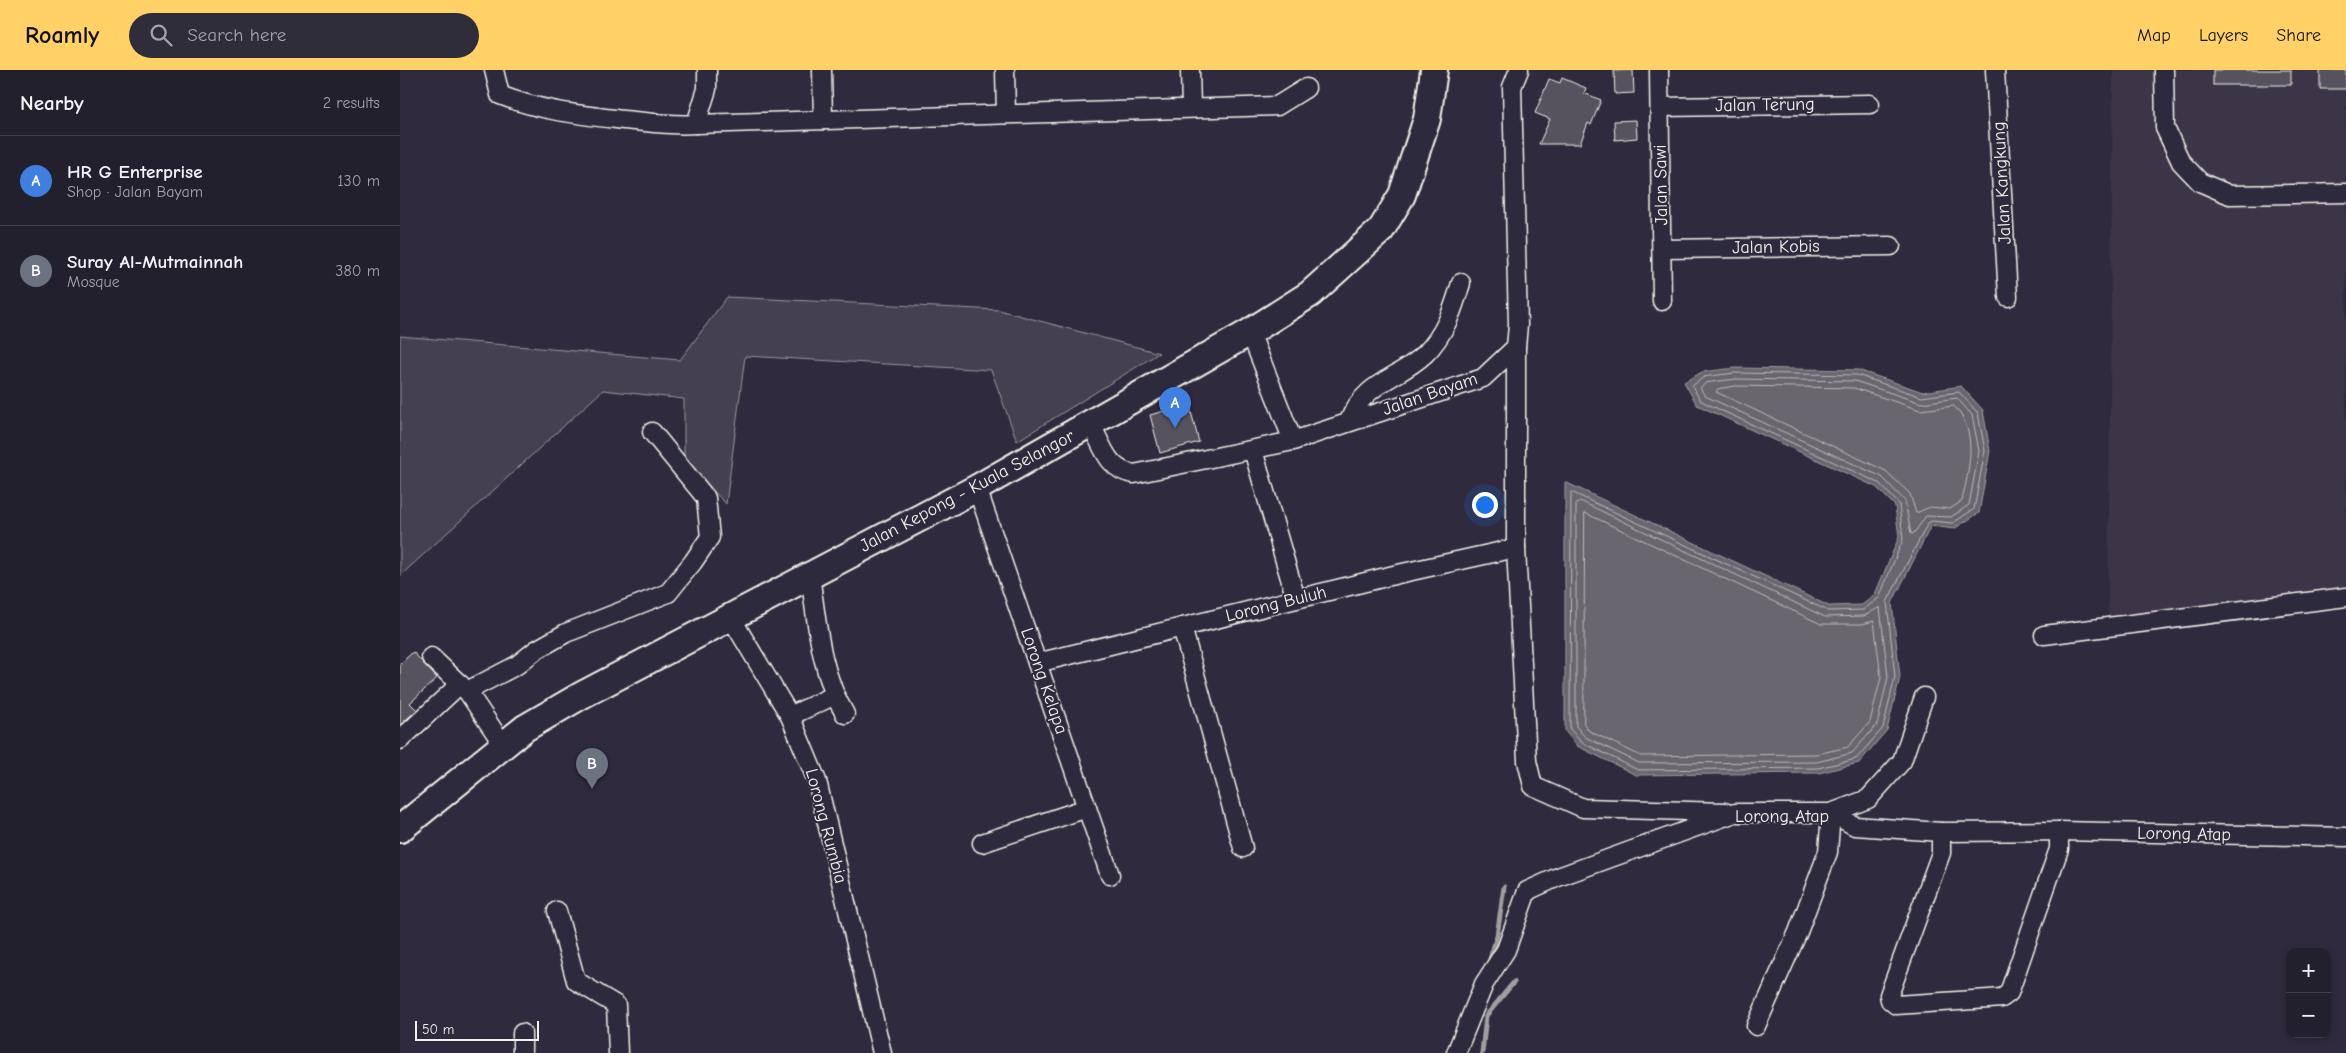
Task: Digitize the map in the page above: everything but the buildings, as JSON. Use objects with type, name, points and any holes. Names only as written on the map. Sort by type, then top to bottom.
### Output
[{"type":"highway","name":"Jalan Kepong - Kuala Selangor","points":[[400,829],[525,728],[582,695],[730,616],[978,488],[1250,332],[1310,294],[1382,230],[1402,195],[1424,128],[1434,70]]},
{"type":"street","points":[[494,70],[500,95],[524,104],[577,115],[679,126],[1192,107],[1277,106],[1306,88]]},
{"type":"street","points":[[696,124],[707,89],[708,70]]},
{"type":"street","points":[[822,70],[823,120]]},
{"type":"street","points":[[1005,70],[1006,114]]},
{"type":"street","points":[[1190,70],[1192,107]]},
{"type":"street","points":[[1519,70],[1512,87],[1518,325],[1516,347],[1516,548],[1526,761],[1533,786],[1583,808],[1736,813]]},
{"type":"street","name":"Jalan Sawi","points":[[1660,70],[1662,301]]},
{"type":"street","name":"Jalan Kangkung","points":[[1995,70],[2008,297]]},
{"type":"street","points":[[2164,70],[2165,128],[2180,162],[2200,182],[2230,195],[2346,192]]},
{"type":"street","name":"Jalan Terung","points":[[1660,107],[1870,104]]},
{"type":"street","name":"Jalan Kobis","points":[[1662,249],[1891,246]]},
{"type":"street","points":[[1349,421],[1358,402],[1374,386],[1424,355],[1442,335],[1461,283]]},
{"type":"street","points":[[1250,332],[1293,441]]},
{"type":"street","name":"Jalan Bayam","points":[[1091,424],[1109,460],[1116,469],[1123,473],[1134,474],[1293,441],[1483,378],[1516,347]]},
{"type":"street","points":[[400,740],[464,688],[517,665],[536,650],[566,633],[668,593],[710,537],[706,498],[652,432]]},
{"type":"street","points":[[1253,450],[1296,599]]},
{"type":"street","name":"Lorong Kelapa","points":[[978,488],[1110,875]]},
{"type":"street","name":"Lorong Buluh","points":[[1037,663],[1296,599],[1516,548]]},
{"type":"street","points":[[810,575],[820,646],[833,696],[844,714]]},
{"type":"street","points":[[2044,635],[2346,597]]},
{"type":"street","name":"Lorong Rumbia","points":[[730,616],[790,716],[817,781],[882,1053]]},
{"type":"street","points":[[1182,627],[1243,848]]},
{"type":"street","points":[[431,657],[464,688],[504,746]]},
{"type":"street","points":[[790,716],[833,696]]},
{"type":"street","points":[[1756,1026],[1798,932],[1828,852],[1831,813],[1868,799],[1902,761],[1924,697]]},
{"type":"street","points":[[982,843],[1086,808]]},
{"type":"street","name":"Lorong Atap","points":[[1456,1053],[1484,984],[1506,950],[1527,891],[1558,877],[1736,813],[1831,813],[1855,826],[1941,832],[2059,831],[2346,838]]},
{"type":"street","points":[[1941,832],[1941,853],[1889,995],[1890,1000],[1896,1005],[2002,998],[2009,993],[2059,849],[2059,831]]},
{"type":"street","points":[[558,911],[576,981],[616,1005],[618,1053]]},
{"type":"street","points":[[522,1033],[522,1053]]},
{"type":"shaded area","points":[[2113,70],[2346,70],[2346,606],[2108,616]]},
{"type":"shaded area","points":[[727,297],[999,310],[1159,353],[1017,441],[991,370],[745,356],[726,504],[684,460],[684,399],[603,390],[400,576],[400,336],[680,360]]},
{"type":"water","points":[[1735,368],[1858,370],[1923,392],[1961,386],[1983,410],[1990,451],[1979,513],[1954,529],[1931,526],[1892,603],[1900,677],[1887,730],[1859,763],[1819,773],[1636,775],[1577,746],[1565,731],[1565,482],[1829,606],[1862,605],[1875,594],[1899,537],[1895,506],[1876,487],[1697,405],[1684,382],[1702,372]]},
{"type":"waterway","points":[[1494,963],[1490,959],[1497,936],[1504,887]]},
{"type":"waterway","points":[[1482,1053],[1486,1016],[1514,982]]},
{"type":"place","name":"HR G Enterprise","points":[[1175,428]]},
{"type":"place","name":"Suray Al-Mutmainnah","points":[[592,789]]}]
